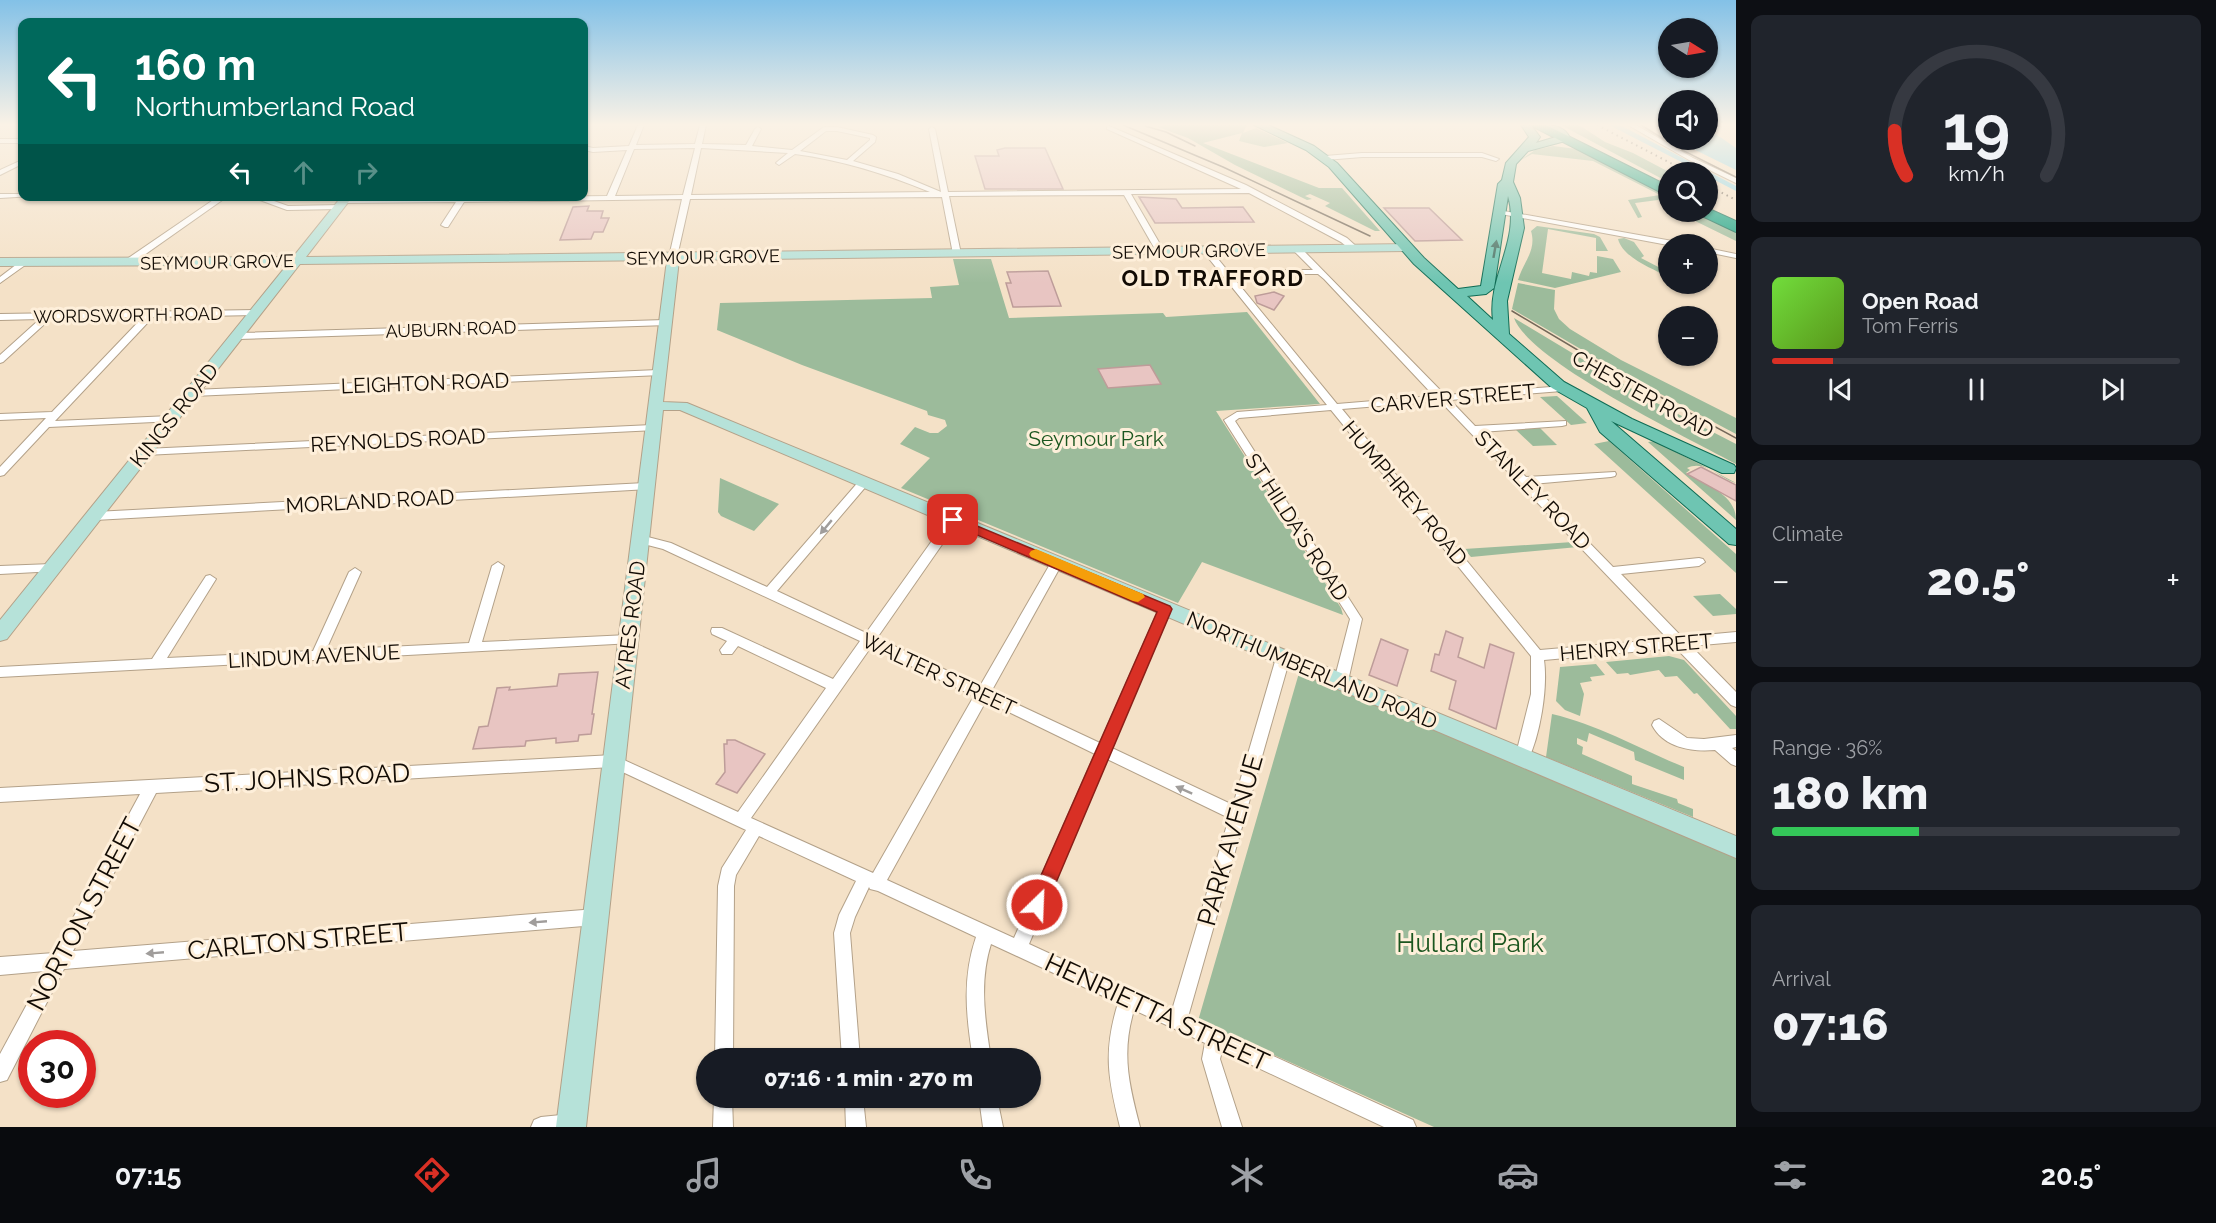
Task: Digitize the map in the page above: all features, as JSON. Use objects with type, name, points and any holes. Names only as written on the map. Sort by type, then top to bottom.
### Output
[{"type":"highway","points":[[1640,178],[1658,187]]},
{"type":"highway","points":[[1718,211],[1736,220]]},
{"type":"highway","points":[[1718,218],[1736,227]]},
{"type":"main road","points":[[1343,178],[1426,267],[1535,362]]},
{"type":"main road","points":[[1456,293],[1481,291],[1487,288],[1504,184],[1508,178]]},
{"type":"main road","points":[[1502,333],[1498,315],[1520,226],[1519,216],[1507,182]]},
{"type":"main road","name":"KINGS ROAD","points":[[0,634],[344,202]]},
{"type":"main road","name":"SEYMOUR GROVE","points":[[0,262],[127,263],[1406,247]]},
{"type":"main road","name":"AYRES ROAD","points":[[571,1126],[673,257]]},
{"type":"main road","points":[[1426,267],[1454,283],[1475,286],[1488,283]]},
{"type":"main road","points":[[1456,293],[1470,297],[1490,295],[1504,284]]},
{"type":"main road","name":"CHESTER ROAD","points":[[1535,362],[1732,471]]},
{"type":"main road","name":"CHESTER ROAD","points":[[1535,362],[1542,372],[1562,388],[1595,407],[1732,471]]},
{"type":"main road","points":[[1553,370],[1620,416],[1626,423],[1622,428],[1623,434],[1649,458],[1648,462]]},
{"type":"main road","name":"NORTHUMBERLAND ROAD","points":[[655,406],[686,407],[1736,847]]},
{"type":"main road","points":[[1595,407],[1606,428],[1736,539]]},
{"type":"street","points":[[610,198],[619,178]]},
{"type":"street","name":"AYRES ROAD","points":[[673,257],[691,178]]},
{"type":"street","points":[[901,178],[943,195]]},
{"type":"street","points":[[940,178],[957,254]]},
{"type":"street","points":[[1224,178],[1344,240],[1354,248]]},
{"type":"street","points":[[588,198],[1250,191]]},
{"type":"street","points":[[1127,193],[1160,251]]},
{"type":"street","points":[[0,196],[18,196]]},
{"type":"street","points":[[127,263],[218,201]]},
{"type":"street","points":[[266,201],[286,208],[344,202]]},
{"type":"street","points":[[445,225],[461,201]]},
{"type":"street","points":[[1501,212],[1658,240]]},
{"type":"street","name":"STANLEY ROAD","points":[[1297,249],[1525,481],[1736,701]]},
{"type":"street","name":"HUMPHREY ROAD","points":[[1206,250],[1537,655]]},
{"type":"street","points":[[1718,252],[1736,256]]},
{"type":"street","points":[[0,280],[24,263]]},
{"type":"street","points":[[1288,272],[1324,276]]},
{"type":"street","name":"WORDSWORTH ROAD","points":[[0,317],[256,313]]},
{"type":"street","points":[[0,473],[150,315]]},
{"type":"street","points":[[0,360],[48,316]]},
{"type":"street","name":"AUBURN ROAD","points":[[238,336],[665,323]]},
{"type":"street","name":"LEIGHTON ROAD","points":[[193,393],[658,373]]},
{"type":"street","name":"CARVER STREET","points":[[1237,415],[1562,388]]},
{"type":"street","points":[[0,417],[55,415]]},
{"type":"street","name":"ST HILDA'S ROAD","points":[[1237,415],[1228,420],[1232,429],[1356,619],[1341,681]]},
{"type":"street","points":[[46,424],[171,419]]},
{"type":"street","points":[[1473,429],[1562,423]]},
{"type":"street","name":"REYNOLDS ROAD","points":[[145,452],[652,428]]},
{"type":"street","points":[[1525,481],[1611,474]]},
{"type":"street","points":[[770,593],[864,482]]},
{"type":"street","name":"MORLAND ROAD","points":[[95,516],[645,487]]},
{"type":"street","points":[[724,1048],[726,886],[728,873],[749,823],[834,686],[953,520]]},
{"type":"street","name":"WALTER STREET","points":[[640,539],[667,546],[770,593],[1237,814]]},
{"type":"street","points":[[850,1048],[842,933],[847,915],[871,881],[1057,562]]},
{"type":"street","points":[[1612,571],[1699,562]]},
{"type":"street","points":[[474,648],[498,566]]},
{"type":"street","points":[[0,570],[52,568]]},
{"type":"street","points":[[317,656],[355,572]]},
{"type":"street","points":[[157,663],[210,579]]},
{"type":"street","points":[[1018,949],[1165,609]]},
{"type":"street","points":[[717,631],[732,645],[834,686]]},
{"type":"street","name":"HENRY STREET","points":[[1537,655],[1736,637]]},
{"type":"street","name":"LINDUM AVENUE","points":[[0,672],[628,640]]},
{"type":"street","points":[[1522,758],[1536,704],[1539,666],[1537,655]]},
{"type":"street","name":"PARK AVENUE","points":[[1178,1022],[1283,658]]},
{"type":"street","points":[[1659,725],[1676,741],[1686,745],[1736,741]]},
{"type":"street","points":[[1717,743],[1736,760]]},
{"type":"street","name":"ST. JOHNS ROAD","points":[[0,795],[614,761]]},
{"type":"street","name":"HENRIETTA STREET","points":[[614,761],[1406,1127]]},
{"type":"street","name":"NORTON STREET","points":[[0,1073],[151,787]]},
{"type":"street","name":"CARLTON STREET","points":[[0,966],[596,917]]},
{"type":"street","points":[[981,1048],[973,990],[977,956],[986,933]]},
{"type":"street","points":[[1128,999],[1118,1031],[1115,1063],[1130,1127]]},
{"type":"street","points":[[1215,1040],[1211,1059],[1232,1127]]},
{"type":"street","points":[[723,1108],[723,1127]]},
{"type":"street","points":[[855,1108],[856,1127]]},
{"type":"street","points":[[990,1108],[993,1127]]},
{"type":"street","points":[[541,1127],[571,1126]]},
{"type":"green space","points":[[1261,178],[1292,178],[1319,188],[1342,188],[1380,231],[1375,231],[1325,206],[1330,203],[1310,194],[1305,196],[1312,199],[1307,200]]},
{"type":"green space","points":[[1626,178],[1632,178],[1658,191],[1658,194]]},
{"type":"green space","points":[[1658,195],[1658,200],[1635,203],[1642,217],[1638,218],[1628,200]]},
{"type":"green space","points":[[1697,222],[1718,222],[1736,231],[1736,241]]},
{"type":"green space","points":[[1537,226],[1594,234],[1600,237],[1608,251],[1596,251],[1596,238],[1548,229],[1542,273],[1571,279],[1572,272],[1589,276],[1590,272],[1597,273],[1597,256],[1613,259],[1621,272],[1555,288],[1518,280],[1531,251],[1531,231]]},
{"type":"green space","points":[[1624,238],[1634,242],[1644,256],[1641,258],[1658,267],[1658,272],[1632,257],[1621,246],[1618,239]]},
{"type":"green space","name":"Seymour Park","points":[[953,259],[991,259],[1009,318],[1163,313],[1166,317],[1247,312],[1320,404],[1216,411],[1341,608],[1343,615],[1202,562],[1178,603],[901,488],[930,458],[900,444],[915,427],[930,433],[938,433],[947,426],[945,420],[717,330],[720,303],[932,298],[930,287],[959,285]]},
{"type":"green space","points":[[1518,283],[1555,290],[1554,309],[1559,319],[1570,329],[1621,360],[1736,418],[1736,434],[1627,376],[1512,309]]},
{"type":"green space","points":[[1514,318],[1647,398],[1736,444],[1736,464],[1649,418],[1579,377],[1526,336]]},
{"type":"green space","points":[[1557,396],[1587,423],[1571,425],[1540,397]]},
{"type":"green space","points":[[1539,427],[1557,445],[1533,446],[1515,429]]},
{"type":"green space","points":[[1609,441],[1736,554],[1736,573],[1594,444]]},
{"type":"green space","points":[[1655,441],[1712,471],[1694,466],[1687,468],[1690,470],[1686,473],[1725,497],[1735,511],[1736,520],[1648,442]]},
{"type":"green space","points":[[720,478],[779,504],[754,531],[721,516],[718,512]]},
{"type":"green space","points":[[1573,542],[1578,547],[1471,557],[1464,549]]},
{"type":"green space","points":[[1720,594],[1736,609],[1736,614],[1713,616],[1693,596]]},
{"type":"green space","points":[[1669,656],[1684,660],[1736,716],[1736,729],[1730,729],[1697,693],[1694,694],[1677,676],[1665,677],[1659,670],[1630,675],[1628,673],[1617,674],[1606,662]]},
{"type":"green space","points":[[1596,664],[1605,675],[1590,677],[1592,681],[1580,683],[1584,694],[1580,716],[1565,710],[1556,701],[1560,667]]},
{"type":"green space","name":"Hullard Park","points":[[1299,673],[1736,858],[1736,1127],[1434,1127],[1198,1021]]},
{"type":"green space","points":[[1552,714],[1603,731],[1684,767],[1684,780],[1635,760],[1634,752],[1589,733],[1587,742],[1577,738],[1577,744],[1583,747],[1582,754],[1632,776],[1632,784],[1677,799],[1678,803],[1693,809],[1693,817],[1546,757]]},
{"type":"water","points":[[1718,178],[1720,178],[1736,186],[1736,191],[1718,182]]},
{"type":"building","points":[[982,178],[1058,178],[1063,189],[985,189]]},
{"type":"building","points":[[1139,197],[1176,199],[1182,208],[1243,207],[1254,222],[1155,223]]},
{"type":"building","points":[[589,206],[587,211],[603,211],[601,218],[609,218],[603,232],[594,232],[591,239],[560,240],[573,207]]},
{"type":"building","points":[[1384,208],[1429,208],[1462,240],[1415,241]]},
{"type":"building","points":[[1048,271],[1061,306],[1013,307],[1006,283],[1011,283],[1007,272]]},
{"type":"building","points":[[1274,292],[1284,296],[1274,310],[1257,303],[1255,296]]},
{"type":"building","points":[[1150,365],[1161,384],[1108,388],[1098,369]]},
{"type":"building","points":[[1701,467],[1736,485],[1736,501],[1687,474]]},
{"type":"building","points":[[1446,631],[1463,638],[1458,657],[1484,668],[1490,644],[1514,653],[1496,729],[1449,709],[1456,681],[1431,671],[1435,654],[1439,655]]},
{"type":"building","points":[[1381,639],[1408,650],[1397,686],[1369,675]]},
{"type":"building","points":[[598,672],[591,734],[579,735],[578,741],[556,743],[556,738],[526,741],[525,746],[473,749],[479,727],[488,726],[497,688],[510,687],[509,690],[557,686],[559,674]]},
{"type":"building","points":[[727,740],[735,740],[765,754],[737,793],[716,784],[725,772],[724,744],[727,744]]},
{"type":"tram line","points":[[1246,178],[1370,236]]},
{"type":"tram line","points":[[1512,311],[1618,374],[1736,438]]},
{"type":"railway","points":[[1718,191],[1736,200]]},
{"type":"slow traffic","points":[[1036,554],[1138,597]]},
{"type":"district","name":"OLD TRAFFORD","points":[[1213,278]]},
{"type":"route","points":[[953,520],[1165,609],[1037,905]]}]
